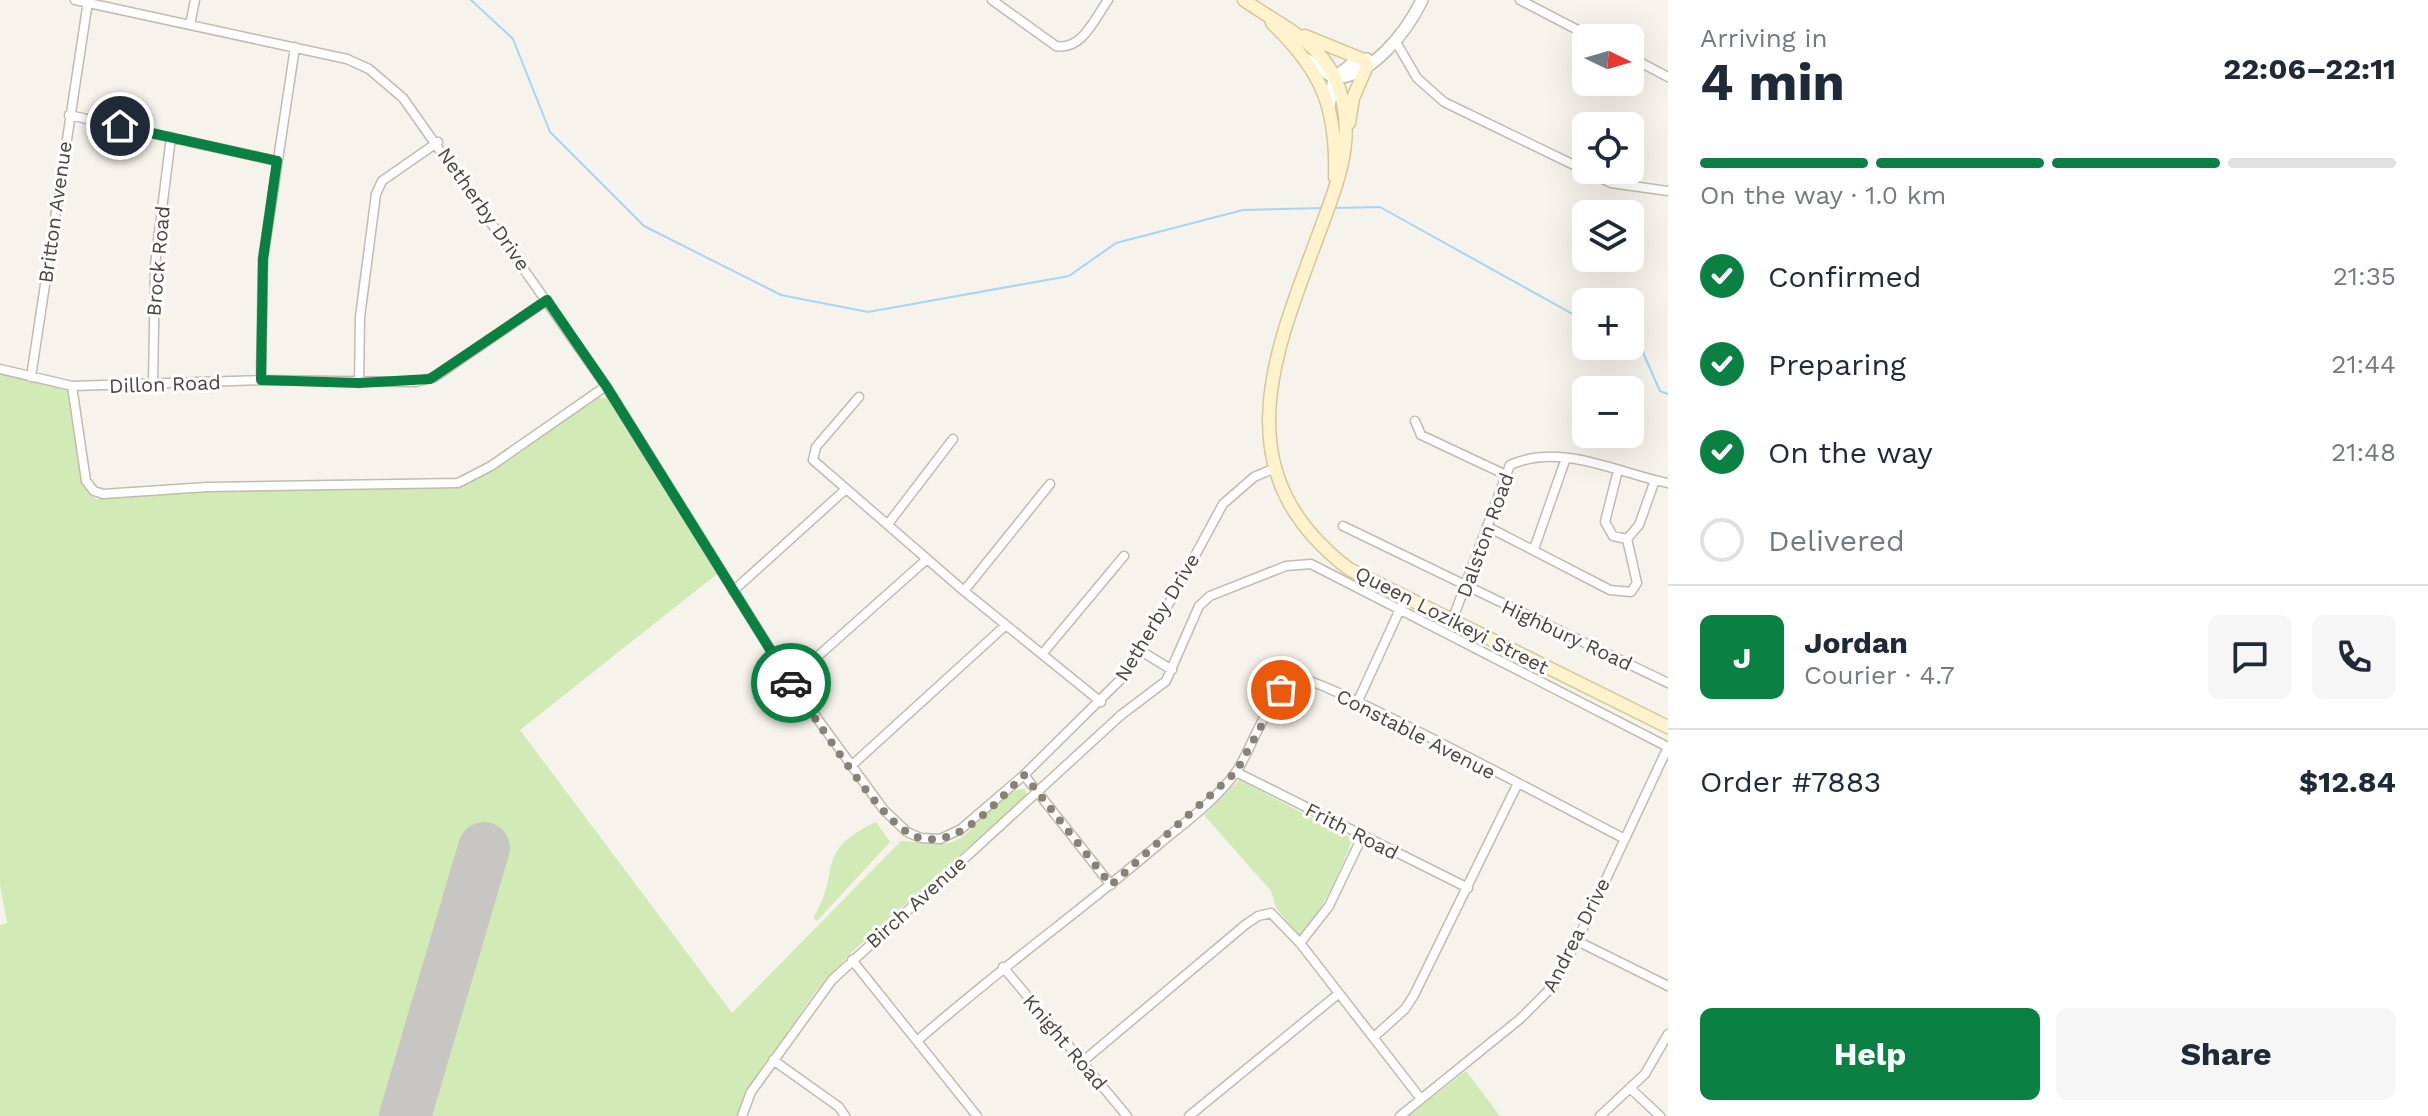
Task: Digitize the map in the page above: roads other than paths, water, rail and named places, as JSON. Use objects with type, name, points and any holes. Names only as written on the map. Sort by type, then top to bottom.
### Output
[{"type":"main road","name":"Queen Lozikeyi Street","points":[[1254,5],[1292,29],[1310,45],[1334,78],[1347,137],[1334,193],[1270,382],[1269,434],[1275,468],[1288,500],[1321,545],[1349,569],[1402,605],[1452,621],[1668,727]]},
{"type":"main road","name":"Queen Lozikeyi Street","points":[[1254,5],[1308,60],[1329,107],[1336,149],[1334,193]]},
{"type":"main road","points":[[1292,29],[1368,62],[1353,98],[1347,137]]},
{"type":"street","name":"Netherby Drive","points":[[75,0],[347,59],[369,69],[403,98],[438,142],[606,386],[790,681],[851,766],[907,832],[931,840],[947,837],[961,829],[1101,702],[1141,651],[1223,504],[1254,477],[1275,468]]},
{"type":"street","points":[[190,25],[195,0]]},
{"type":"street","points":[[992,0],[1056,46],[1067,47],[1078,41],[1108,0]]},
{"type":"street","points":[[1308,60],[1334,78],[1350,77],[1396,42],[1422,0]]},
{"type":"street","points":[[1520,0],[1572,27]]},
{"type":"street","name":"Britton Avenue","points":[[31,377],[88,1]]},
{"type":"street","points":[[1396,42],[1417,78],[1444,102],[1611,183],[1668,191]]},
{"type":"street","points":[[261,380],[263,259],[295,47]]},
{"type":"street","points":[[1644,64],[1668,77]]},
{"type":"street","points":[[1329,107],[1334,78]]},
{"type":"street","points":[[69,115],[277,161]]},
{"type":"street","name":"Brock Road","points":[[153,385],[155,265],[171,137]]},
{"type":"street","points":[[359,383],[360,317],[376,194],[382,181],[438,142]]},
{"type":"street","name":"Dillon Road","points":[[0,369],[72,386],[261,380],[359,383],[430,379],[547,300]]},
{"type":"street","points":[[72,386],[86,481],[94,491],[103,494],[207,487],[458,483],[491,466],[606,386]]},
{"type":"street","points":[[859,397],[816,447],[812,457],[964,591],[1101,702]]},
{"type":"street","points":[[1415,421],[1421,435],[1504,474]]},
{"type":"street","points":[[888,524],[953,439]]},
{"type":"street","name":"Dalston Road","points":[[1452,621],[1467,587],[1504,474],[1510,465],[1528,458],[1566,458],[1668,483]]},
{"type":"street","points":[[1534,549],[1566,458]]},
{"type":"street","points":[[1618,470],[1605,527],[1613,536],[1627,539]]},
{"type":"street","points":[[1627,539],[1639,525],[1655,480]]},
{"type":"street","points":[[964,591],[1050,484]]},
{"type":"street","points":[[733,591],[846,489]]},
{"type":"street","name":"Highbury Road","points":[[1343,526],[1668,683]]},
{"type":"street","points":[[1488,527],[1610,590],[1631,592],[1637,577],[1627,539]]},
{"type":"street","points":[[1043,653],[1124,556]]},
{"type":"street","points":[[790,681],[927,559]]},
{"type":"street","points":[[1141,651],[1172,670],[1199,606],[1223,589],[1286,566],[1311,564],[1402,605],[1668,747]]},
{"type":"street","points":[[1357,703],[1402,605]]},
{"type":"street","points":[[851,766],[1006,625]]},
{"type":"street","name":"Birch Avenue","points":[[742,1116],[751,1092],[773,1060],[823,991],[852,960],[1121,715],[1156,690],[1172,670]]},
{"type":"street","name":"Constable Avenue","points":[[917,1041],[1003,967],[1111,885],[1236,772],[1286,683],[1306,679],[1623,838]]},
{"type":"street","name":"Andrea Drive","points":[[1400,1116],[1542,999],[1577,941],[1668,747]]},
{"type":"street","name":"Frith Road","points":[[1236,772],[1468,888]]},
{"type":"street","points":[[1024,775],[1111,885]]},
{"type":"street","points":[[1374,1037],[1405,1009],[1517,785]]},
{"type":"street","points":[[1300,943],[1329,906],[1362,837]]},
{"type":"street","points":[[1082,1062],[1258,916],[1271,913],[1300,943],[1337,995],[1421,1099]]},
{"type":"street","points":[[1577,941],[1668,986]]},
{"type":"street","points":[[852,960],[977,1116]]},
{"type":"street","name":"Knight Road","points":[[1003,967],[1127,1116]]},
{"type":"street","points":[[1189,1116],[1337,995]]},
{"type":"street","points":[[1600,1116],[1632,1090],[1655,1060],[1668,1034]]},
{"type":"street","points":[[773,1060],[839,1107],[845,1116]]},
{"type":"street","points":[[1632,1090],[1660,1116]]},
{"type":"waterway","points":[[471,0],[513,39],[550,132],[644,226],[781,295],[868,312],[1069,276],[1116,243],[1243,210],[1324,208]]},
{"type":"waterway","points":[[1335,208],[1380,207],[1572,314]]},
{"type":"waterway","points":[[1644,355],[1660,391],[1668,394]]}]
